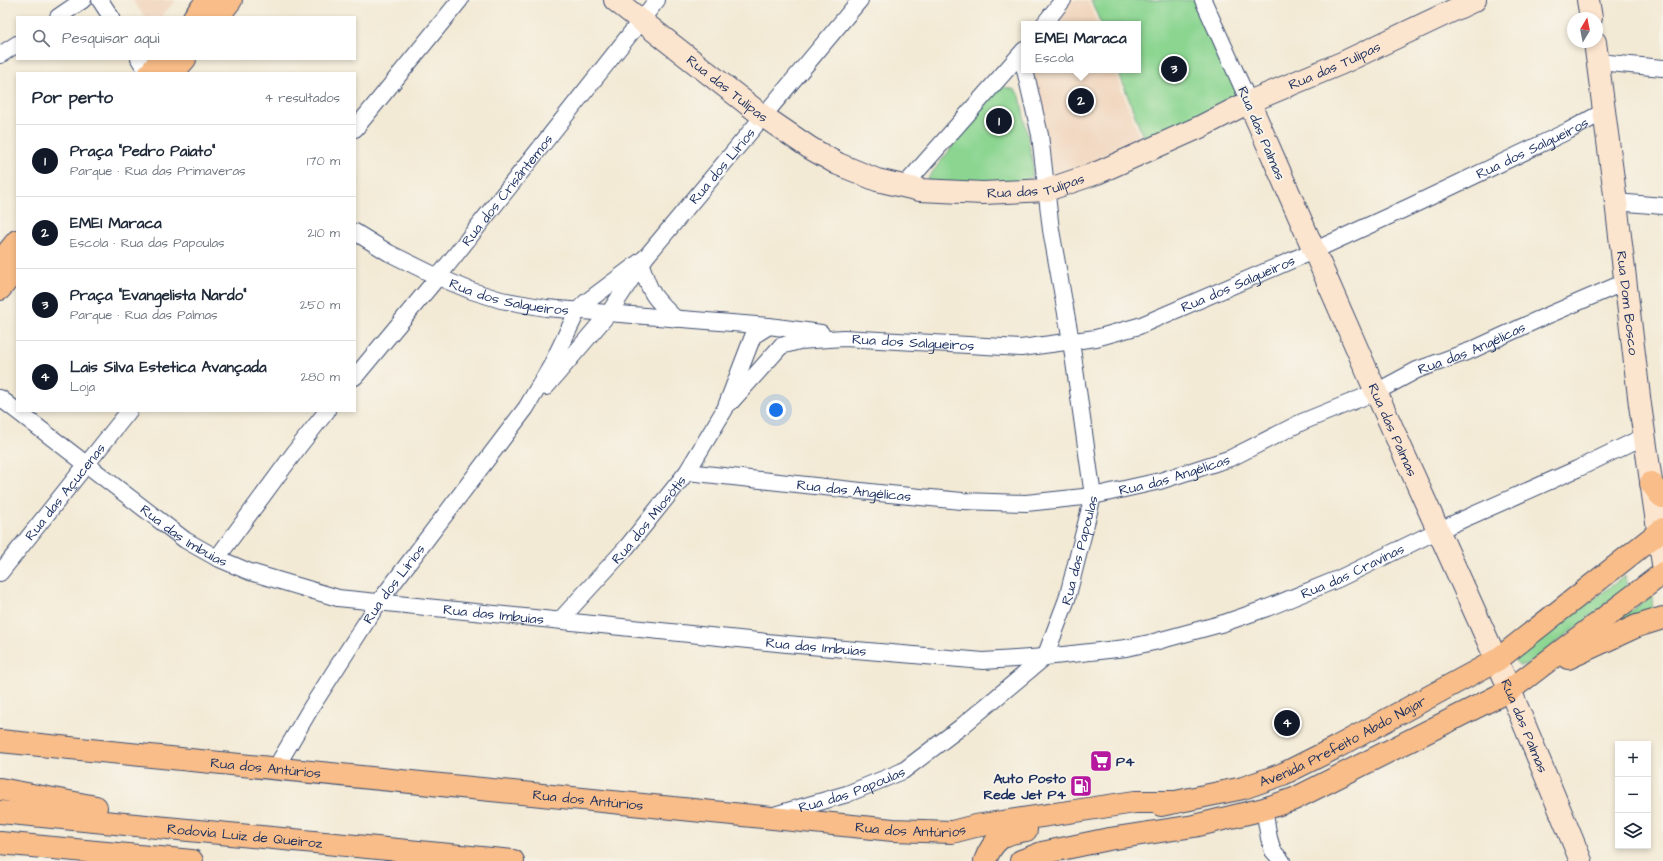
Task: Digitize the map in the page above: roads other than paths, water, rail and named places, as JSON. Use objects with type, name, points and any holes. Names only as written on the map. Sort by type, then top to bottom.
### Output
[{"type":"main road","points":[[195,16],[208,0]]},
{"type":"main road","points":[[219,16],[231,0]]},
{"type":"main road","name":"Rua das Tulipas","points":[[615,0],[763,116],[810,148],[838,164],[877,180],[920,190],[983,192],[1047,190],[1097,173],[1200,127],[1249,102],[1342,63],[1474,0]]},
{"type":"main road","points":[[1588,0],[1590,12]]},
{"type":"main road","name":"Rua Dom Bosco","points":[[1597,52],[1645,436],[1657,490],[1663,564]]},
{"type":"main road","points":[[150,72],[160,60]]},
{"type":"main road","points":[[175,72],[183,60]]},
{"type":"main road","name":"Rua das Palmas","points":[[1249,102],[1313,251],[1497,660],[1516,686],[1581,861]]},
{"type":"main road","points":[[0,262],[16,242]]},
{"type":"main road","points":[[0,289],[16,269]]},
{"type":"main road","name":"Avenida Prefeito Abdo Najar","points":[[985,861],[990,849],[1000,838],[1012,832],[1243,788],[1284,774],[1337,747],[1497,660],[1660,531]]},
{"type":"main road","name":"Avenida Prefeito Abdo Najar","points":[[1021,861],[1042,853],[1109,839],[1194,826],[1264,809],[1294,799],[1516,686],[1663,573]]},
{"type":"main road","points":[[1516,686],[1574,654],[1622,632],[1663,618]]},
{"type":"main road","name":"Rua dos Antúrios","points":[[0,741],[893,830],[952,832],[975,826],[1135,802],[1175,802]]},
{"type":"main road","points":[[0,789],[66,802],[305,841]]},
{"type":"main road","name":"Rodovia Luiz de Queiroz","points":[[0,812],[513,861]]},
{"type":"main road","points":[[998,823],[1024,830],[1027,834],[1029,839],[1028,847],[1025,854],[1016,861]]},
{"type":"main road","points":[[0,843],[192,861]]},
{"type":"street","points":[[59,16],[83,0]]},
{"type":"street","points":[[100,0],[110,16]]},
{"type":"street","points":[[356,128],[460,0]]},
{"type":"street","name":"Rua dos Crisântemos","points":[[356,376],[438,278],[657,0]]},
{"type":"street","name":"Rua dos Lírios","points":[[526,408],[560,373],[609,313],[643,261],[860,0]]},
{"type":"street","points":[[1046,21],[1064,0]]},
{"type":"street","name":"Rua das Palmas","points":[[1203,0],[1249,102]]},
{"type":"street","points":[[0,55],[16,45]]},
{"type":"street","points":[[1597,52],[1663,68]]},
{"type":"street","points":[[904,186],[1021,59]]},
{"type":"street","points":[[139,60],[148,72]]},
{"type":"street","name":"Rua das Papoulas","points":[[765,818],[848,794],[903,771],[961,727],[1045,657],[1067,599],[1093,496],[1071,341],[1051,230],[1040,135],[1026,73]]},
{"type":"street","name":"Rua dos Salgueiros","points":[[781,346],[799,341],[844,338],[1021,348],[1096,338],[1139,326],[1313,251],[1553,138],[1605,111]]},
{"type":"street","points":[[1616,202],[1663,206]]},
{"type":"street","name":"Rua dos Salgueiros","points":[[356,233],[389,253],[438,278],[501,300],[546,308],[808,330],[844,338]]},
{"type":"street","points":[[643,261],[648,287],[656,300],[676,319]]},
{"type":"street","name":"Rua dos Lírios","points":[[274,769],[312,706],[379,602],[526,408],[551,366],[578,310],[585,303],[643,261]]},
{"type":"street","name":"Rua das Angélicas","points":[[687,472],[962,501],[1026,503],[1093,496],[1160,481],[1231,458],[1302,422],[1376,392],[1417,370],[1472,350],[1536,320],[1625,282]]},
{"type":"street","points":[[769,326],[781,346]]},
{"type":"street","name":"Rua dos Miosótis","points":[[560,620],[626,548],[687,472],[724,410],[753,336],[769,326]]},
{"type":"street","name":"Rua dos Miosótis","points":[[724,410],[781,346]]},
{"type":"street","name":"Rua das Imbuias","points":[[0,398],[16,410]]},
{"type":"street","name":"Rua das Imbuias","points":[[18,412],[185,540],[217,558],[250,572],[338,598],[787,644],[983,661],[1045,657]]},
{"type":"street","name":"Rua das Açucenas","points":[[0,572],[128,412]]},
{"type":"street","points":[[217,558],[300,444],[326,412]]},
{"type":"street","name":"Rua das Cravinas","points":[[1045,657],[1126,648],[1154,642],[1224,623],[1267,608],[1338,579],[1439,530],[1577,469],[1645,436]]},
{"type":"street","points":[[1264,809],[1273,851],[1282,861]]},
{"type":"place","name":"Praça \"Evangelista Nardo\"","points":[[1174,69]]},
{"type":"place","name":"EMEI Maraca","points":[[1081,101]]},
{"type":"place","name":"Praça \"Pedro Paiato\"","points":[[999,121]]},
{"type":"place","name":"Lais Silva Estetica Avançada","points":[[1287,723]]},
{"type":"place","name":"P4","points":[[1101,761]]},
{"type":"place","name":"Auto Posto Rede Jet P4","points":[[1081,786]]}]
